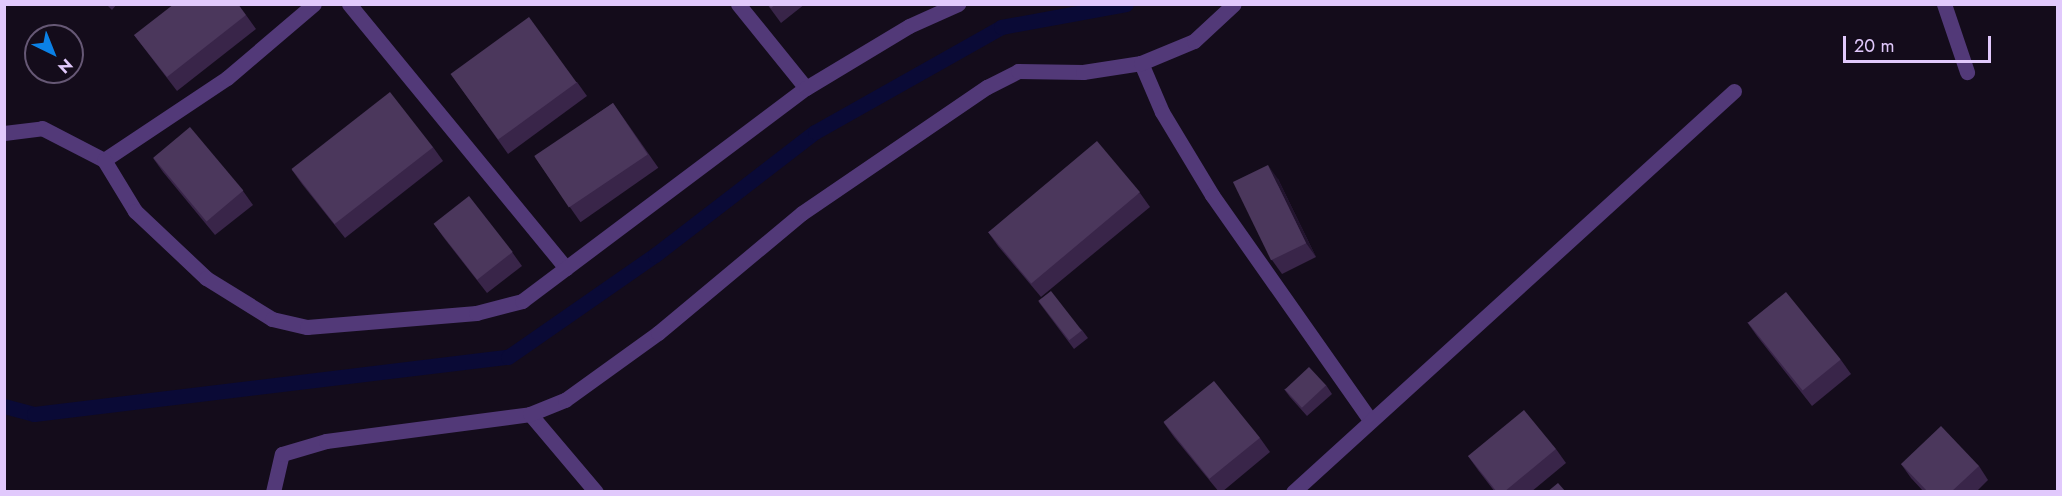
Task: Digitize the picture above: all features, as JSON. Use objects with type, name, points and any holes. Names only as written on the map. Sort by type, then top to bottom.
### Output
[{"type":"street","points":[[104,160],[227,78],[314,4]]},
{"type":"street","points":[[349,4],[566,268]]},
{"type":"street","points":[[738,4],[806,88]]},
{"type":"street","points":[[4,133],[42,128],[104,160],[143,218],[206,278],[272,319],[307,327],[476,314],[522,301],[806,88],[958,4]]},
{"type":"street","points":[[273,492],[282,454],[326,441],[530,414],[565,400],[658,333],[802,213],[987,87],[1018,71],[1083,72],[1142,63],[1194,41],[1234,4]]},
{"type":"street","points":[[1944,4],[1967,72]]},
{"type":"street","points":[[1142,63],[1162,112],[1212,195],[1369,418]]},
{"type":"street","points":[[1293,492],[1369,418],[1734,91]]},
{"type":"street","points":[[530,414],[596,492]]},
{"type":"building","points":[[174,4],[238,4],[246,15],[167,77],[134,35]]},
{"type":"building","points":[[529,17],[577,83],[498,140],[451,74]]},
{"type":"building","points":[[390,92],[433,147],[335,224],[291,169]]},
{"type":"building","points":[[613,103],[648,154],[569,208],[534,156]]},
{"type":"building","points":[[190,127],[243,191],[207,221],[153,158]]},
{"type":"building","points":[[1097,141],[1140,192],[1031,284],[988,232]]},
{"type":"building","points":[[1268,165],[1306,243],[1271,260],[1233,182]]},
{"type":"building","points":[[469,196],[513,252],[477,280],[434,224]]},
{"type":"building","points":[[1051,291],[1082,330],[1069,340],[1038,301]]},
{"type":"building","points":[[1786,292],[1841,360],[1803,390],[1748,323]]},
{"type":"building","points":[[1309,367],[1326,385],[1302,408],[1285,390]]},
{"type":"building","points":[[1214,381],[1260,438],[1209,479],[1163,422]]},
{"type":"building","points":[[1524,410],[1556,449],[1504,492],[1497,492],[1468,456]]},
{"type":"building","points":[[1941,426],[1979,466],[1951,492],[1928,492],[1901,464]]},
{"type":"building","points":[[1558,483],[1566,492],[1547,492]]},
{"type":"waterway","points":[[4,406],[34,414],[508,357],[655,255],[815,132],[1001,27],[1126,4]]}]
